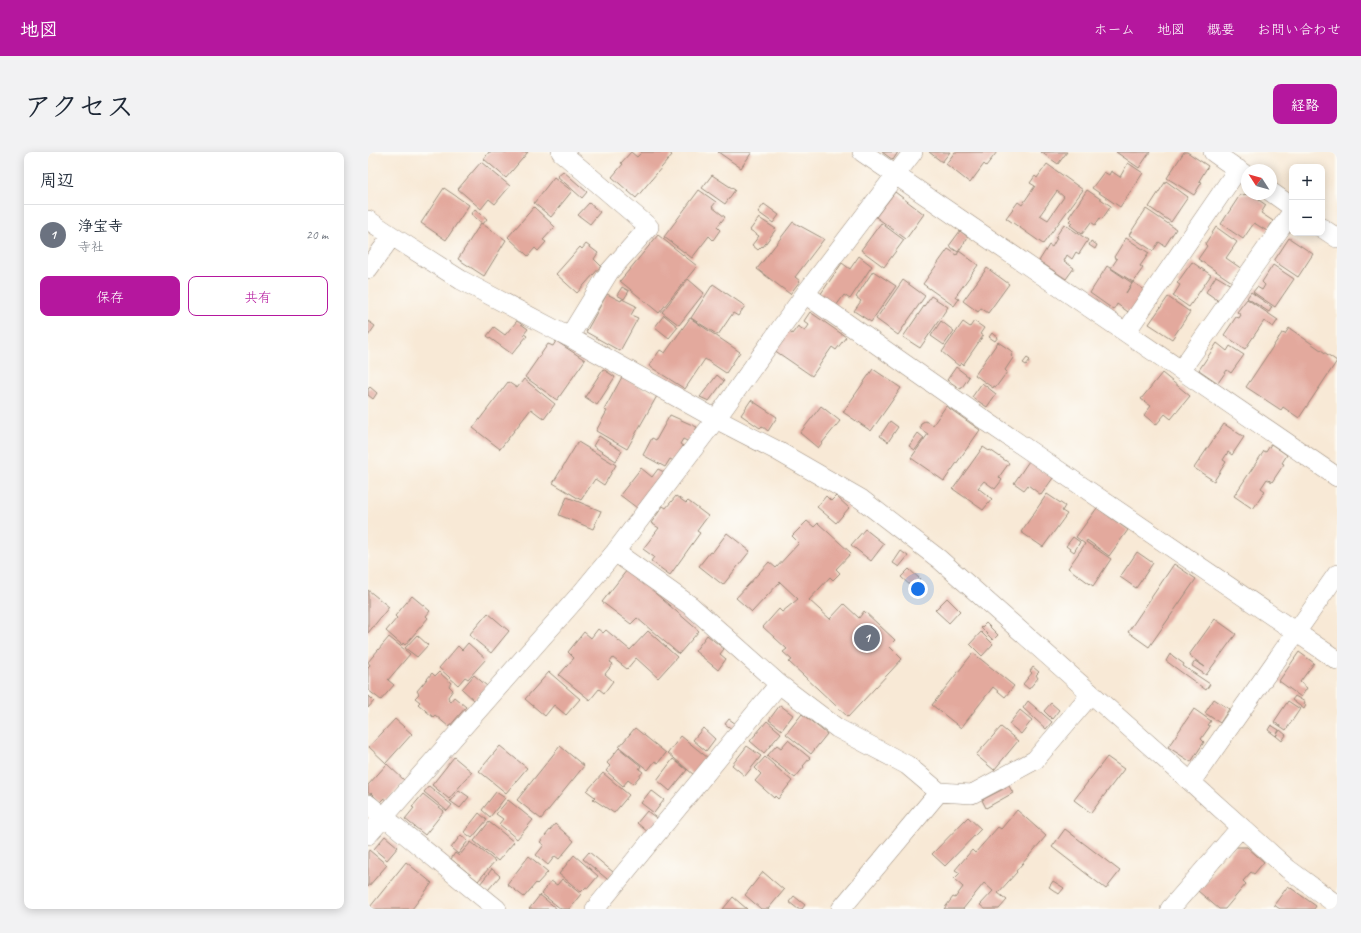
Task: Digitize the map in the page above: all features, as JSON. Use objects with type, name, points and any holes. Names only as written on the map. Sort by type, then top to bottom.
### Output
[{"type":"street","points":[[561,152],[649,227],[609,272],[569,337]]},
{"type":"street","points":[[862,152],[1337,477]]},
{"type":"street","points":[[368,835],[582,592],[615,552],[716,418],[805,294],[914,152]]},
{"type":"street","points":[[1213,152],[1241,171]]},
{"type":"street","points":[[1126,332],[1241,175]]},
{"type":"street","points":[[1277,196],[1289,205]]},
{"type":"street","points":[[1181,370],[1289,216]]},
{"type":"street","points":[[368,220],[461,280],[569,337],[861,498],[939,559],[1288,869],[1337,905]]},
{"type":"street","points":[[1325,230],[1337,238]]},
{"type":"street","points":[[368,269],[392,236]]},
{"type":"street","points":[[805,294],[986,421],[1337,660]]},
{"type":"street","points":[[615,552],[691,606],[779,684],[837,728],[908,765],[939,792],[972,794],[1035,760],[1091,694]]},
{"type":"street","points":[[1191,782],[1337,574]]},
{"type":"street","points":[[595,909],[779,684]]},
{"type":"street","points":[[841,909],[939,792]]},
{"type":"street","points":[[368,804],[497,909]]},
{"type":"street","points":[[1170,909],[1241,827]]},
{"type":"building","points":[[489,152],[528,152],[506,178],[484,159]]},
{"type":"building","points":[[631,152],[637,157],[642,152],[668,152],[672,155],[636,198],[612,177],[623,164],[621,163]]},
{"type":"building","points":[[718,152],[752,152],[741,168]]},
{"type":"building","points":[[882,152],[898,152],[893,160]]},
{"type":"building","points":[[929,152],[950,152],[942,162]]},
{"type":"building","points":[[955,152],[997,152],[986,166],[984,164],[970,183],[946,164]]},
{"type":"building","points":[[1041,152],[1067,152],[1058,164]]},
{"type":"building","points":[[1116,152],[1150,152],[1139,168]]},
{"type":"building","points":[[1184,152],[1187,152],[1208,166],[1199,181],[1202,182],[1194,195],[1167,178]]},
{"type":"building","points":[[481,162],[510,186],[495,204],[489,199],[481,209],[458,189]]},
{"type":"building","points":[[1128,163],[1143,173],[1120,207],[1092,188],[1104,172],[1109,175],[1111,171],[1120,177]]},
{"type":"building","points":[[1047,164],[1083,190],[1043,244],[1006,218],[1018,202],[1022,205],[1035,186],[1030,183],[1035,176],[1037,178]],"holes":[[[1057,191],[1064,197],[1048,220],[1040,215]]]},
{"type":"building","points":[[563,171],[587,192],[582,198],[557,176]]},
{"type":"building","points":[[712,175],[735,190],[725,204],[702,188]]},
{"type":"building","points":[[554,177],[572,191],[551,217],[534,203]]},
{"type":"building","points":[[1166,181],[1188,197],[1171,222],[1149,207]]},
{"type":"building","points":[[444,188],[469,205],[446,240],[421,223]]},
{"type":"building","points":[[699,190],[716,202],[712,207],[725,217],[717,227],[720,230],[713,240],[709,236],[692,258],[664,237]]},
{"type":"building","points":[[1087,190],[1111,206],[1102,219],[1100,218],[1095,225],[1091,222],[1082,234],[1070,225],[1072,223],[1069,221],[1071,219],[1069,217]]},
{"type":"building","points":[[895,192],[924,214],[906,239],[876,217]]},
{"type":"building","points":[[1240,195],[1241,200],[1259,200],[1266,205],[1261,213],[1273,221],[1267,231],[1254,223],[1243,239],[1221,224]]},
{"type":"building","points":[[589,203],[600,212],[590,224],[578,215]]},
{"type":"building","points":[[764,204],[779,215],[773,223],[758,212]]},
{"type":"building","points":[[534,207],[555,227],[543,240],[546,242],[538,251],[535,248],[528,256],[508,237]]},
{"type":"building","points":[[475,209],[487,219],[483,224],[471,214]]},
{"type":"building","points":[[1146,209],[1176,229],[1165,246],[1159,242],[1153,251],[1129,235]]},
{"type":"building","points":[[759,218],[776,229],[763,247],[762,246],[758,250],[752,245],[759,236],[750,230]]},
{"type":"building","points":[[793,222],[824,239],[795,277],[800,281],[790,294],[757,269]]},
{"type":"building","points":[[481,223],[506,240],[484,276],[458,259]]},
{"type":"building","points":[[881,223],[904,240],[884,267],[861,250]]},
{"type":"building","points":[[1064,224],[1088,240],[1079,254],[1076,252],[1072,259],[1067,255],[1064,261],[1074,268],[1066,279],[1039,261],[1049,245],[1052,247],[1057,238],[1055,238]]},
{"type":"building","points":[[1216,227],[1237,242],[1226,258],[1242,269],[1232,282],[1198,259],[1207,246],[1205,244]]},
{"type":"building","points":[[960,231],[968,237],[958,252],[949,246]]},
{"type":"building","points":[[658,235],[697,266],[659,313],[620,281]]},
{"type":"building","points":[[1126,238],[1149,253],[1140,266],[1143,268],[1133,282],[1111,268],[1117,259],[1114,257]]},
{"type":"building","points":[[1289,238],[1313,254],[1298,277],[1274,261]]},
{"type":"building","points":[[1091,241],[1097,245],[1095,249],[1089,245]]},
{"type":"building","points":[[586,244],[598,253],[594,259],[601,266],[577,293],[556,274],[580,247],[582,249]]},
{"type":"building","points":[[948,249],[957,255],[959,251],[978,265],[955,297],[959,299],[954,306],[923,284]]},
{"type":"building","points":[[859,256],[872,266],[850,299],[844,295],[836,306],[820,295],[842,263],[850,269]]},
{"type":"building","points":[[1192,262],[1211,275],[1189,307],[1173,296],[1180,285],[1177,283]]},
{"type":"building","points":[[1273,265],[1294,279],[1275,307],[1253,292],[1257,287],[1262,290],[1265,285],[1262,282]]},
{"type":"building","points":[[1107,266],[1132,283],[1126,293],[1133,282],[1146,291],[1131,314],[1117,304],[1114,310],[1090,293]]},
{"type":"building","points":[[987,268],[1009,284],[988,313],[981,308],[978,312],[963,301]]},
{"type":"building","points":[[873,271],[896,286],[871,322],[854,311],[861,301],[856,297]]},
{"type":"building","points":[[1216,276],[1231,285],[1220,302],[1206,292]]},
{"type":"building","points":[[688,279],[704,293],[679,325],[662,312]]},
{"type":"building","points":[[903,280],[925,296],[898,335],[876,319]]},
{"type":"building","points":[[713,284],[745,306],[738,316],[733,313],[718,335],[691,318]]},
{"type":"building","points":[[622,287],[629,291],[624,299],[617,295]]},
{"type":"building","points":[[1251,292],[1272,307],[1269,312],[1247,298]]},
{"type":"building","points":[[607,294],[636,306],[631,315],[638,318],[620,351],[586,332]]},
{"type":"building","points":[[931,296],[948,307],[920,348],[903,337]]},
{"type":"building","points":[[1168,297],[1190,312],[1172,339],[1149,324]]},
{"type":"building","points":[[1247,299],[1278,320],[1273,327],[1264,321],[1245,349],[1224,335],[1236,317],[1239,318],[1241,315],[1237,312]]},
{"type":"building","points":[[810,312],[846,337],[836,350],[832,347],[812,376],[774,350],[787,330],[792,334],[798,326],[805,331],[809,325],[804,321]]},
{"type":"building","points":[[664,315],[678,327],[669,338],[655,327]]},
{"type":"building","points":[[690,318],[740,352],[726,373],[705,359],[685,389],[649,366],[660,350],[665,353]]},
{"type":"building","points":[[368,321],[375,326],[368,336]]},
{"type":"building","points":[[517,321],[528,329],[524,334],[527,336],[512,354],[487,336],[494,327],[505,335]]},
{"type":"building","points":[[941,321],[954,331],[944,345],[931,336]]},
{"type":"building","points":[[974,321],[984,328],[980,334],[983,336],[963,365],[961,363],[959,366],[942,352],[963,322],[970,327]]},
{"type":"building","points":[[1289,328],[1337,361],[1299,418],[1283,407],[1281,410],[1246,387],[1282,333],[1285,334]]},
{"type":"building","points":[[992,333],[998,337],[995,341],[989,337]]},
{"type":"building","points":[[556,341],[585,360],[557,400],[525,377],[548,344],[553,346]]},
{"type":"building","points":[[998,342],[1013,352],[1011,356],[1013,358],[1005,370],[1007,372],[996,387],[994,386],[993,388],[975,375]]},
{"type":"building","points":[[1217,343],[1227,351],[1230,346],[1244,355],[1231,373],[1227,370],[1218,383],[1199,370]]},
{"type":"building","points":[[1027,358],[1030,360],[1026,365],[1023,363]]},
{"type":"building","points":[[956,367],[969,377],[961,389],[947,380]]},
{"type":"building","points":[[603,369],[615,377],[597,405],[585,397]]},
{"type":"building","points":[[873,369],[901,388],[871,431],[843,412]]},
{"type":"building","points":[[1162,373],[1190,396],[1171,419],[1165,414],[1156,425],[1144,415],[1151,406],[1141,399]]},
{"type":"building","points":[[717,375],[724,381],[709,401],[700,397]]},
{"type":"building","points":[[622,377],[657,396],[627,449],[596,431],[607,411],[604,410]]},
{"type":"building","points":[[524,379],[555,404],[544,419],[531,409],[500,449],[473,428],[508,382],[517,388]]},
{"type":"building","points":[[982,383],[996,394],[987,407],[972,397]]},
{"type":"building","points":[[370,387],[377,393],[373,399],[368,395],[368,389]]},
{"type":"building","points":[[751,400],[777,417],[768,431],[762,426],[760,428],[741,415]]},
{"type":"building","points":[[821,406],[840,421],[818,448],[800,433]]},
{"type":"building","points":[[946,406],[980,430],[944,481],[911,458],[928,434],[920,427],[921,423],[925,421],[933,425]]},
{"type":"building","points":[[670,415],[697,427],[689,442],[683,439],[680,444],[683,446],[674,461],[670,459],[665,467],[643,455],[652,438],[656,440]]},
{"type":"building","points":[[890,421],[898,427],[888,442],[880,436]]},
{"type":"building","points":[[1224,424],[1244,437],[1232,455],[1228,452],[1223,460],[1226,462],[1214,481],[1194,468]]},
{"type":"building","points":[[918,433],[924,438],[915,450],[909,446]]},
{"type":"building","points":[[599,436],[622,451],[616,461],[593,446]]},
{"type":"building","points":[[578,442],[616,465],[604,485],[595,479],[581,500],[553,483]]},
{"type":"building","points":[[1271,444],[1287,455],[1282,463],[1284,464],[1272,482],[1267,479],[1261,488],[1265,491],[1253,509],[1234,496],[1264,451],[1266,452]]},
{"type":"building","points":[[983,447],[1009,463],[999,477],[1002,480],[995,489],[984,481],[978,488],[992,499],[983,510],[953,489]]},
{"type":"building","points":[[1029,461],[1053,478],[1041,495],[1028,485],[1024,490],[1014,483]]},
{"type":"building","points":[[641,468],[652,477],[658,469],[664,472],[637,508],[620,495]]},
{"type":"building","points":[[1047,494],[1065,506],[1062,511],[1067,514],[1043,547],[1021,532]]},
{"type":"building","points":[[676,496],[686,503],[688,501],[708,516],[697,531],[700,533],[670,575],[651,561],[654,557],[643,549],[659,528],[651,523],[663,506],[666,508]]},
{"type":"building","points":[[826,496],[831,501],[836,496],[849,508],[836,523],[817,507]]},
{"type":"building","points":[[567,497],[601,511],[593,529],[559,515]]},
{"type":"building","points":[[1097,508],[1128,530],[1109,556],[1087,540],[1086,542],[1111,559],[1093,586],[1068,568],[1085,544],[1076,537]]},
{"type":"building","points":[[807,521],[814,527],[818,523],[851,553],[836,569],[840,573],[833,580],[830,577],[809,600],[830,619],[844,604],[859,618],[864,611],[895,640],[889,646],[902,659],[848,717],[789,662],[792,660],[783,652],[787,649],[763,627],[779,609],[782,612],[798,599],[780,582],[752,612],[736,598],[769,562],[776,568],[799,543],[792,536]]},
{"type":"building","points":[[865,529],[884,544],[871,561],[851,545]]},
{"type":"building","points":[[727,533],[750,551],[723,585],[699,566],[710,552],[712,553]]},
{"type":"building","points":[[1073,537],[1080,542],[1074,552],[1066,546]]},
{"type":"building","points":[[901,551],[908,556],[899,567],[893,563]]},
{"type":"building","points":[[1137,552],[1153,563],[1136,588],[1120,577]]},
{"type":"building","points":[[1174,564],[1196,579],[1149,647],[1128,632]]},
{"type":"building","points":[[909,569],[920,579],[912,587],[901,577]]},
{"type":"building","points":[[627,570],[656,592],[655,593],[699,631],[679,654],[637,618],[631,624],[602,602]]},
{"type":"building","points":[[368,590],[389,607],[368,633]]},
{"type":"building","points":[[412,596],[430,611],[426,616],[428,618],[405,645],[403,643],[402,645],[386,631],[397,618],[395,616]]},
{"type":"building","points":[[947,598],[960,611],[949,623],[935,610]]},
{"type":"building","points":[[488,613],[509,631],[491,653],[469,635]]},
{"type":"building","points":[[1215,619],[1236,634],[1206,675],[1192,666],[1195,661],[1205,667],[1189,655]]},
{"type":"building","points":[[986,623],[998,635],[993,640],[981,628]]},
{"type":"building","points":[[598,629],[603,633],[606,630],[630,650],[648,631],[677,657],[658,678],[636,658],[627,669],[613,658],[610,662],[613,664],[605,674],[613,681],[604,693],[599,689],[590,700],[559,675],[574,658],[568,652],[584,632],[591,638]]},
{"type":"building","points":[[981,632],[993,644],[982,656],[970,644]]},
{"type":"building","points":[[417,635],[428,645],[417,657],[405,648]]},
{"type":"building","points":[[707,635],[724,649],[720,654],[726,659],[718,670],[695,651]]},
{"type":"building","points":[[389,637],[410,654],[388,680],[394,685],[381,700],[368,690],[368,667],[370,665],[368,662]]},
{"type":"building","points":[[468,643],[486,659],[468,679],[465,677],[458,685],[439,668],[458,646],[462,650]]},
{"type":"building","points":[[1299,652],[1314,663],[1300,682],[1307,688],[1301,697],[1279,681]]},
{"type":"building","points":[[973,653],[1014,686],[1005,697],[993,687],[961,728],[932,705]]},
{"type":"building","points":[[1170,654],[1184,664],[1183,666],[1210,684],[1206,690],[1166,661]]},
{"type":"building","points":[[1033,667],[1039,672],[1036,675],[1038,678],[1029,689],[1023,684],[1032,673],[1030,671]]},
{"type":"building","points":[[439,672],[451,683],[449,686],[453,690],[448,697],[448,700],[450,702],[454,697],[466,707],[449,727],[435,715],[433,717],[418,704],[420,702],[415,698],[419,694],[417,691],[432,673],[435,676]]},
{"type":"building","points":[[549,672],[580,699],[566,715],[554,705],[545,716],[525,699]]},
{"type":"building","points":[[474,675],[487,686],[474,700],[462,689]]},
{"type":"building","points":[[368,695],[374,701],[368,708]]},
{"type":"building","points":[[1295,696],[1305,702],[1304,704],[1306,705],[1304,709],[1292,700]]},
{"type":"building","points":[[1214,699],[1229,709],[1220,723],[1205,713]]},
{"type":"building","points":[[1028,701],[1052,722],[1046,729],[1023,708]]},
{"type":"building","points":[[1288,701],[1300,709],[1286,730],[1274,722]]},
{"type":"building","points":[[1051,703],[1059,710],[1052,719],[1044,711]]},
{"type":"building","points":[[780,705],[793,715],[782,730],[769,720]]},
{"type":"building","points":[[1194,709],[1211,721],[1208,725],[1210,726],[1201,739],[1204,742],[1191,762],[1168,747]]},
{"type":"building","points":[[1020,710],[1032,720],[1021,734],[1009,724]]},
{"type":"building","points":[[802,714],[827,734],[811,754],[786,734]]},
{"type":"building","points":[[395,719],[412,734],[386,763],[369,747]]},
{"type":"building","points":[[729,719],[736,724],[732,729],[725,724]]},
{"type":"building","points":[[767,721],[781,733],[764,753],[750,741]]},
{"type":"building","points":[[1271,725],[1279,730],[1276,736],[1268,730]]},
{"type":"building","points":[[1001,727],[1018,741],[994,770],[976,755]]},
{"type":"building","points":[[635,728],[666,753],[658,763],[655,761],[648,770],[619,747]]},
{"type":"building","points":[[703,728],[715,739],[706,751],[693,740]]},
{"type":"building","points":[[1280,730],[1286,735],[1282,741],[1276,736]]},
{"type":"building","points":[[681,736],[708,758],[694,775],[668,753]]},
{"type":"building","points":[[788,740],[810,758],[795,778],[767,756],[777,745],[781,748]]},
{"type":"building","points":[[500,746],[527,768],[506,793],[479,771]]},
{"type":"building","points":[[560,746],[584,766],[541,819],[517,800]]},
{"type":"building","points":[[747,746],[761,756],[745,776],[732,765]]},
{"type":"building","points":[[619,748],[641,766],[639,769],[643,772],[633,784],[628,780],[623,786],[606,771],[610,766],[607,763]]},
{"type":"building","points":[[454,757],[472,772],[449,799],[432,785]]},
{"type":"building","points":[[765,757],[792,781],[778,799],[775,796],[774,798],[755,781],[761,774],[755,768]]},
{"type":"building","points":[[1107,757],[1124,769],[1091,813],[1074,800]]},
{"type":"building","points":[[673,759],[687,770],[670,791],[657,780]]},
{"type":"building","points":[[387,764],[405,781],[387,800],[384,798],[380,802],[371,793],[370,795],[368,792],[368,785]]},
{"type":"building","points":[[603,773],[629,795],[614,813],[593,799],[595,797],[587,791]]},
{"type":"building","points":[[429,786],[452,805],[447,811],[424,792]]},
{"type":"building","points":[[1009,786],[1013,793],[986,808],[982,800]]},
{"type":"building","points":[[459,790],[469,797],[460,808],[450,801]]},
{"type":"building","points":[[651,790],[664,800],[654,813],[641,803]]},
{"type":"building","points":[[496,792],[505,798],[490,817],[482,810]]},
{"type":"building","points":[[423,794],[444,811],[425,835],[405,819],[414,808],[412,807]]},
{"type":"building","points":[[508,800],[533,820],[517,839],[499,824],[503,819],[496,814]]},
{"type":"building","points":[[1017,810],[1046,836],[998,893],[1007,900],[999,909],[985,909],[980,905],[993,891],[984,883],[963,909],[944,909],[963,887],[954,879],[960,873],[955,870],[972,850],[975,853],[998,827],[1001,829]]},
{"type":"building","points":[[647,811],[659,820],[649,833],[637,823]]},
{"type":"building","points":[[479,813],[487,820],[472,838],[464,832]]},
{"type":"building","points":[[968,817],[981,829],[945,866],[932,854]]},
{"type":"building","points":[[489,822],[514,842],[498,861],[474,841]]},
{"type":"building","points":[[555,824],[574,841],[559,859],[555,856],[548,865],[536,855],[544,845],[540,842]]},
{"type":"building","points":[[1065,829],[1120,871],[1106,889],[1052,847]]},
{"type":"building","points":[[461,835],[468,841],[458,854],[451,848]]},
{"type":"building","points":[[385,836],[398,847],[387,860],[374,849]]},
{"type":"building","points":[[471,842],[495,861],[478,881],[451,859],[455,853],[459,856]]},
{"type":"building","points":[[1236,847],[1247,847],[1264,862],[1254,874],[1251,872],[1243,881],[1246,884],[1225,909],[1219,909],[1198,891]]},
{"type":"building","points":[[369,850],[387,865],[368,887],[368,852]]},
{"type":"building","points":[[589,852],[613,872],[607,879],[583,859]]},
{"type":"building","points":[[574,855],[598,876],[588,888],[586,887],[581,892],[559,874]]},
{"type":"building","points":[[529,856],[548,872],[524,897],[507,884]]},
{"type":"building","points":[[406,862],[432,883],[412,909],[373,909],[370,907]]},
{"type":"building","points":[[492,869],[500,876],[488,890],[480,884]]},
{"type":"building","points":[[763,872],[784,890],[768,909],[761,909],[745,895]]},
{"type":"building","points":[[562,879],[581,894],[569,909],[561,909],[542,894],[551,881],[557,885]]},
{"type":"building","points":[[1053,881],[1064,888],[1059,894],[1049,887]]},
{"type":"building","points":[[1288,886],[1316,906],[1314,909],[1280,909],[1274,905]]},
{"type":"building","points":[[540,895],[557,909],[529,909]]},
{"type":"building","points":[[794,896],[805,905],[802,909],[798,909],[789,902]]},
{"type":"building","points":[[733,897],[747,909],[723,909]]},
{"type":"place","name":"浄宝寺","points":[[867,638]]}]
